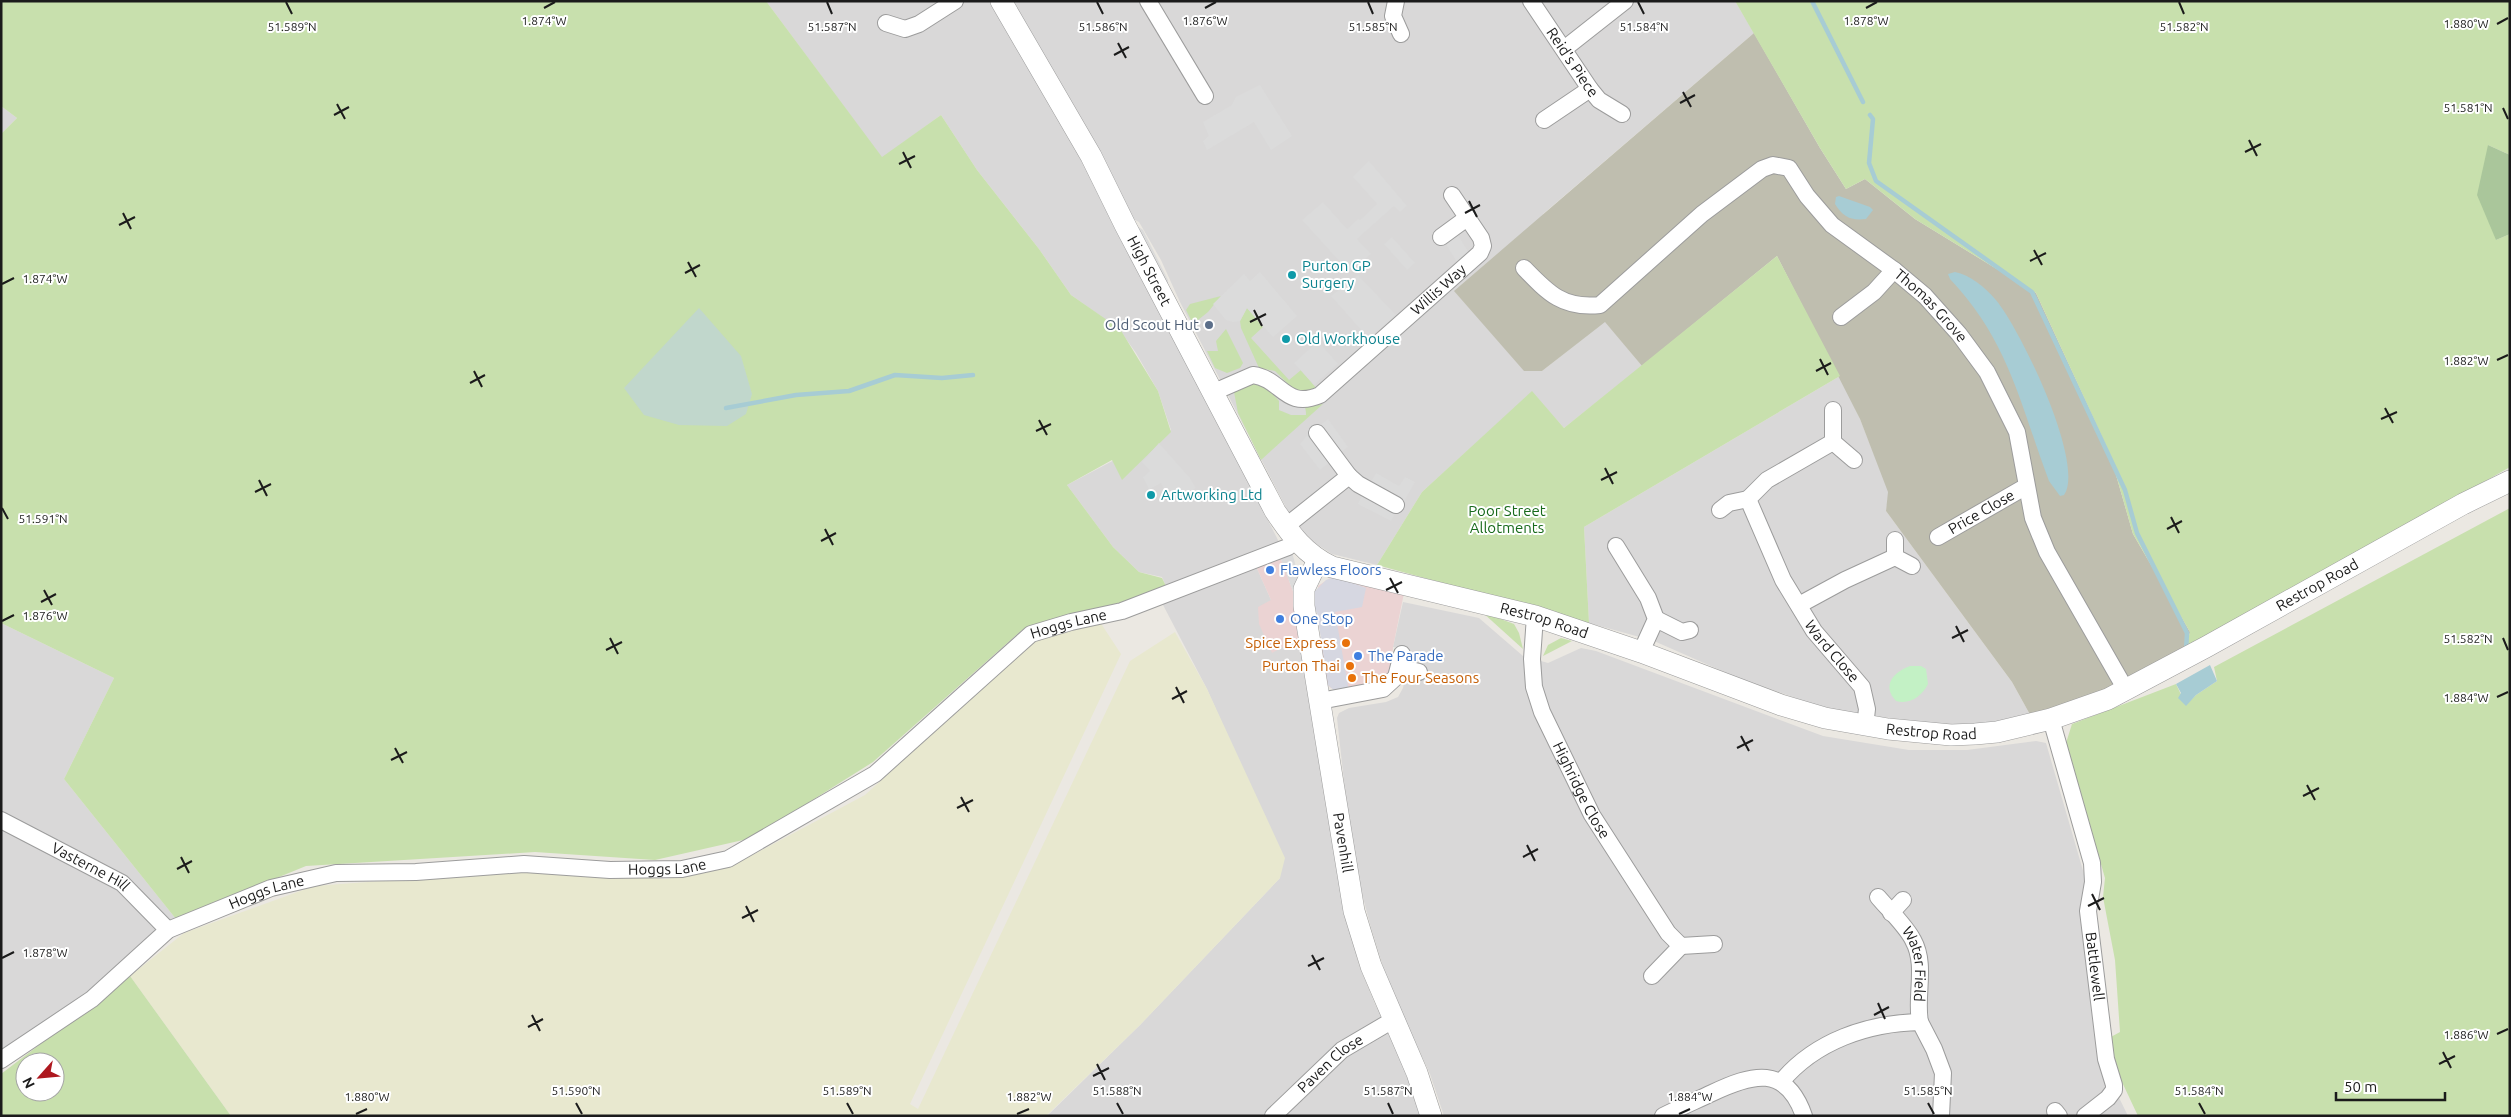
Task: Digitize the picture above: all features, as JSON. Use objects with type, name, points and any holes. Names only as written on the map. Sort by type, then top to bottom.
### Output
[{"type":"street","points":[[886,23],[902,36],[955,1]]},
{"type":"street","name":"High Street","points":[[1000,1],[1091,156],[1253,470],[1290,533],[1318,560]]},
{"type":"street","points":[[1148,1],[1205,96]]},
{"type":"street","points":[[1396,1],[1393,16],[1401,34]]},
{"type":"street","name":"Reid's Piece","points":[[1531,1],[1590,89],[1599,100],[1622,114]]},
{"type":"street","points":[[1564,49],[1625,1]]},
{"type":"street","points":[[1544,121],[1590,89]]},
{"type":"street","name":"Thomas Grove","points":[[1524,268],[1555,298],[1580,306],[1600,305],[1702,214],[1762,169],[1773,165],[1789,168],[1807,196],[1832,225],[1894,270],[1925,296],[1959,334],[1987,372],[2017,432],[2033,518],[2047,552],[2126,690]]},
{"type":"street","name":"Willis Way","points":[[1214,392],[1253,375],[1269,380],[1291,398],[1308,399],[1320,395],[1480,253],[1483,246],[1481,238],[1452,195]]},
{"type":"street","points":[[1441,237],[1467,218]]},
{"type":"street","points":[[1841,317],[1874,292],[1894,270]]},
{"type":"street","points":[[1833,410],[1833,442],[1854,460]]},
{"type":"street","points":[[1318,433],[1349,476],[1358,484],[1396,505]]},
{"type":"street","points":[[1720,510],[1729,503],[1748,499],[1767,480],[1833,442]]},
{"type":"street","name":"Hoggs Lane","points":[[1,1060],[92,999],[168,930],[271,888],[336,873],[416,872],[524,864],[610,870],[682,869],[728,859],[875,774],[1031,634],[1071,622],[1122,611],[1288,547],[1290,533],[1349,476]]},
{"type":"street","name":"Restrop Road","points":[[1318,560],[1332,567],[1534,616],[1641,652],[1781,705],[1825,718],[1865,726],[1951,735],[1976,734],[1997,732],[2051,719],[2108,699],[2463,504],[2510,481]]},
{"type":"street","name":"Price Close","points":[[1938,536],[2026,487]]},
{"type":"street","name":"Ward Close","points":[[1748,499],[1777,570],[1820,638],[1862,687],[1867,709],[1865,726]]},
{"type":"street","points":[[1895,540],[1895,557],[1912,566]]},
{"type":"street","points":[[1616,546],[1648,598],[1656,619],[1682,632],[1690,630]]},
{"type":"street","name":"Ward Close","points":[[1799,605],[1895,557]]},
{"type":"street","name":"Pavenhill","points":[[1318,560],[1306,583],[1304,595],[1354,911],[1371,966],[1417,1073],[1431,1116]]},
{"type":"street","name":"Highridge Close","points":[[1534,616],[1532,659],[1534,687],[1542,712],[1592,815],[1668,932],[1681,946]]},
{"type":"street","points":[[1641,652],[1656,619]]},
{"type":"street","points":[[1320,701],[1383,690],[1393,682],[1401,660],[1419,672]]},
{"type":"street","name":"Battlewell","points":[[2051,719],[2092,862],[2094,882],[2088,911],[2106,1059],[2114,1085],[2114,1090],[2108,1098],[2085,1116]]},
{"type":"street","name":"Vasterne Hill","points":[[1,820],[122,883],[168,930]]},
{"type":"street","name":"Water Field","points":[[1878,897],[1909,934],[1916,947],[1919,967],[1920,1022]]},
{"type":"street","name":"Water Field","points":[[1891,913],[1903,900]]},
{"type":"street","points":[[1652,976],[1681,946],[1714,944]]},
{"type":"street","name":"Paven Close","points":[[1273,1116],[1342,1050],[1394,1020]]},
{"type":"street","points":[[1781,1082],[1798,1063],[1847,1036],[1886,1025],[1920,1022],[1934,1049],[1943,1073],[1941,1116]]},
{"type":"street","points":[[1662,1116],[1749,1078],[1772,1077],[1795,1094],[1804,1116]]},
{"type":"shaded area","points":[[766,1],[991,1],[1098,185],[1280,544],[1166,586],[1162,577],[1139,572],[1113,547],[1067,485],[1171,430],[1158,391],[1136,353],[1119,329],[1071,295],[1039,249],[977,170],[941,115],[882,158]]},
{"type":"shaded area","points":[[1001,1],[1735,1],[1754,33],[1543,214],[1542,371],[1605,321],[1642,366],[1564,428],[1532,392],[1422,492],[1377,565],[1332,554],[1315,543],[1294,523],[1180,302],[1161,260],[1139,222],[1124,214]]},
{"type":"shaded area","points":[[1754,33],[1820,148],[1846,189],[1865,179],[1915,219],[2036,293],[2110,454],[2133,534],[2190,632],[2185,650],[2106,695],[2033,720],[2012,682],[1886,511],[1888,492],[1860,419],[1777,256],[1642,366],[1605,322],[1542,371],[1524,371],[1454,291]]},
{"type":"shaded area","points":[[1260,85],[1292,136],[1271,150],[1254,122],[1207,150],[1203,141],[1209,136],[1203,122],[1232,105],[1236,97]]},
{"type":"shaded area","points":[[1,106],[17,118],[1,134]]},
{"type":"shaded area","points":[[1369,161],[1407,206],[1400,212],[1394,206],[1357,239],[1371,254],[1350,273],[1302,220],[1323,202],[1347,229],[1358,219],[1360,220],[1377,204],[1353,177]]},
{"type":"shaded area","points":[[1134,224],[1143,230],[1168,280],[1168,292]]},
{"type":"shaded area","points":[[1457,234],[1469,253],[1457,262],[1444,241]]},
{"type":"shaded area","points":[[1392,237],[1415,263],[1407,270],[1384,244]]},
{"type":"shaded area","points":[[1260,272],[1297,316],[1273,337],[1247,308],[1240,321],[1233,322],[1226,320],[1213,304],[1244,274],[1250,281]]},
{"type":"shaded area","points":[[1358,275],[1396,315],[1369,339],[1331,296]]},
{"type":"shaded area","points":[[1318,341],[1338,364],[1314,385],[1294,363]]},
{"type":"shaded area","points":[[1840,376],[1860,419],[1889,492],[1886,511],[2012,682],[2033,720],[1992,726],[1931,723],[1849,713],[1813,704],[1738,678],[1654,641],[1589,623],[1584,527]]},
{"type":"shaded area","points":[[1279,401],[1293,407],[1305,407],[1306,415],[1291,415],[1279,410]]},
{"type":"shaded area","points":[[1328,419],[1348,447],[1340,453],[1319,426]]},
{"type":"shaded area","points":[[1308,434],[1330,462],[1320,470],[1300,444]]},
{"type":"shaded area","points":[[1159,443],[1190,478],[1196,488],[1170,502],[1161,483],[1149,489],[1143,477],[1150,471],[1142,462]]},
{"type":"shaded area","points":[[1376,473],[1399,486],[1405,477],[1415,482],[1404,502],[1370,483]]},
{"type":"shaded area","points":[[1363,494],[1396,512],[1391,521],[1358,504]]},
{"type":"shaded area","points":[[1292,552],[1297,571],[1300,572],[1297,602],[1279,554]]},
{"type":"shaded area","points":[[1279,554],[1297,602],[1301,637],[1272,653],[1259,624],[1258,607],[1271,600],[1255,564]]},
{"type":"shaded area","points":[[1255,564],[1271,600],[1272,652],[1301,637],[1349,923],[1359,965],[1375,1004],[1398,1048],[1424,1116],[1047,1116],[1140,1025],[1280,878],[1244,773],[1207,689],[1162,603]]},
{"type":"shaded area","points":[[1335,577],[1347,578],[1350,582],[1366,588],[1362,607],[1335,612],[1349,691],[1336,692],[1328,685],[1317,612],[1312,613],[1313,593],[1326,580]]},
{"type":"shaded area","points":[[1330,578],[1404,593],[1393,647],[1391,676],[1382,683],[1349,691],[1331,688],[1328,685],[1324,687],[1318,586]]},
{"type":"shaded area","points":[[1403,602],[1479,618],[1523,656],[1548,663],[1581,648],[1596,651],[1823,736],[1909,750],[1967,750],[2036,741],[2046,743],[2084,874],[2084,894],[2102,1063],[2128,1116],[1444,1116],[1430,1074],[1389,986],[1371,928],[1360,886],[1347,808],[1337,718],[1339,713],[1349,708],[1386,702],[1398,697],[1403,688],[1410,651],[1393,647]]},
{"type":"shaded area","points":[[1,623],[114,678],[64,779],[176,919],[127,963],[1,1053]]},
{"type":"green space","points":[[1,1],[766,1],[882,157],[941,115],[977,170],[1039,249],[1071,295],[1120,329],[1158,391],[1171,432],[1122,480],[1112,460],[1067,485],[1113,547],[1139,572],[1162,578],[1166,586],[1133,603],[1056,620],[1022,630],[873,762],[752,838],[655,860],[535,852],[306,866],[176,919],[64,779],[114,678],[1,623],[1,134],[17,118],[1,106]]},
{"type":"green space","points":[[1735,1],[2510,1],[2510,155],[2488,145],[2496,240],[2510,234],[2510,467],[2209,639],[2185,650],[2190,632],[2133,534],[2110,454],[2036,293],[1915,219],[1865,179],[1846,189],[1820,148]]},
{"type":"green space","points":[[2488,145],[2510,155],[2510,234],[2496,240],[2477,195]]},
{"type":"green space","name":"Poor Street Allotments","points":[[1777,256],[1840,376],[1584,527],[1589,623],[1377,565],[1422,492],[1532,391],[1564,428]]},
{"type":"green space","points":[[1221,296],[1208,312],[1193,324],[1186,310],[1190,304]]},
{"type":"green space","points":[[699,308],[741,356],[752,394],[746,414],[727,426],[679,425],[644,415],[624,388]]},
{"type":"green space","points":[[1247,308],[1263,327],[1251,338],[1289,380],[1301,370],[1317,389],[1307,394],[1293,389],[1275,371],[1259,368],[1241,328],[1240,321]]},
{"type":"green space","points":[[1226,329],[1243,363],[1240,368],[1227,373],[1215,368],[1207,351],[1218,351],[1216,341]]},
{"type":"green space","points":[[1254,383],[1265,388],[1279,401],[1279,410],[1306,414],[1305,407],[1323,404],[1261,460],[1238,413],[1234,392]]},
{"type":"green space","points":[[2510,508],[2510,1116],[2138,1116],[2113,1063],[2109,1038],[2120,1032],[2115,960],[2103,897],[2105,878],[2066,743],[2072,724],[2176,684],[2186,705],[2196,695],[2217,681],[2214,667]]},
{"type":"green space","points":[[1482,612],[1514,624],[1519,633],[1523,649]]},
{"type":"green space","points":[[1100,622],[1121,654],[910,1104],[918,1109],[1130,661],[1175,632],[1207,689],[1285,858],[1280,878],[1140,1025],[1046,1116],[231,1116],[130,976],[184,933],[314,886],[531,870],[666,879],[730,867],[865,795],[1034,642]]},
{"type":"green space","points":[[1561,638],[1572,641],[1543,656],[1548,645]]},
{"type":"green space","points":[[1910,666],[1921,666],[1926,669],[1928,684],[1919,696],[1911,701],[1896,701],[1890,690],[1891,680],[1899,672]]},
{"type":"green space","points":[[130,976],[231,1116],[1,1116],[1,1074],[15,1063],[15,1102],[65,1102],[65,1052],[30,1052]]},
{"type":"water","points":[[1839,196],[1870,207],[1873,210],[1866,219],[1852,219],[1841,212],[1835,204],[1836,197]]},
{"type":"water","points":[[1955,272],[1977,282],[1995,299],[2006,314],[2033,365],[2058,426],[2066,455],[2068,479],[2064,495],[2060,496],[2049,481],[2011,374],[2000,350],[1970,302],[1950,279],[1948,274]]},
{"type":"water","points":[[2210,665],[2217,681],[2196,695],[2186,706],[2178,698],[2181,693],[2176,684]]},
{"type":"waterway","points":[[1812,1],[1863,102]]},
{"type":"waterway","points":[[1870,115],[1873,119],[1869,163],[1876,181],[2032,292],[2125,490],[2137,533],[2187,633],[2186,651]]},
{"type":"waterway","points":[[726,408],[796,395],[849,391],[895,375],[942,378],[973,375]]},
{"type":"place","name":"Purton GP Surgery","points":[[1292,275]]},
{"type":"place","name":"Old Scout Hut","points":[[1209,325]]},
{"type":"place","name":"Old Workhouse","points":[[1286,339]]},
{"type":"place","name":"Artworking Ltd","points":[[1151,495]]},
{"type":"place","name":"Flawless Floors","points":[[1270,570]]},
{"type":"place","name":"One Stop","points":[[1280,619]]},
{"type":"place","name":"Spice Express","points":[[1346,643]]},
{"type":"place","name":"The Parade","points":[[1358,656]]},
{"type":"place","name":"Purton Thai","points":[[1350,666]]},
{"type":"place","name":"The Four Seasons","points":[[1352,678]]}]
